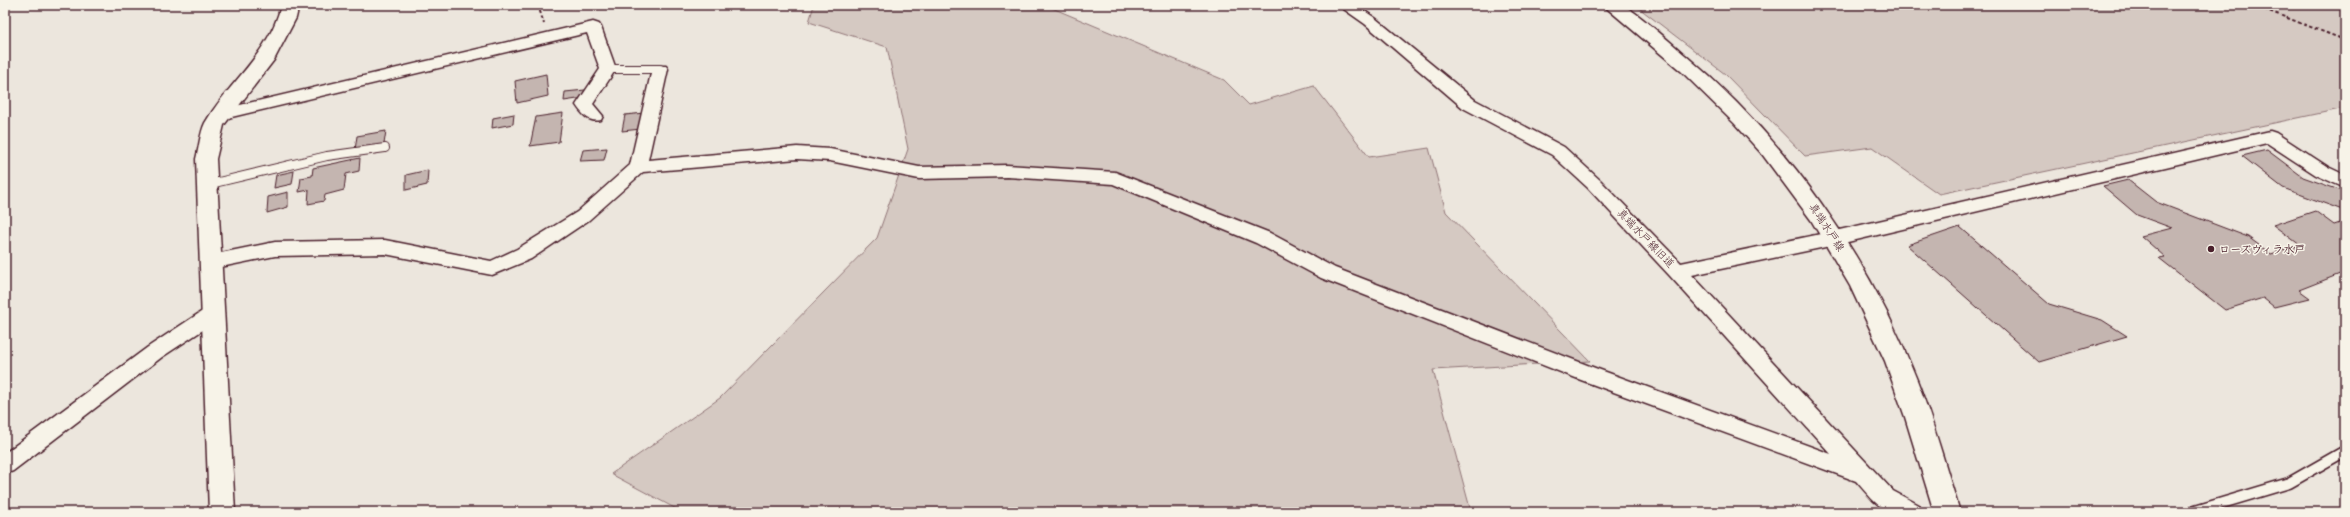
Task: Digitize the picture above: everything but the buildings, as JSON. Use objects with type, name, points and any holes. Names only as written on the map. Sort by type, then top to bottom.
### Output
[{"type":"street","points":[[222,512],[214,313],[206,185],[208,140],[219,115],[265,60],[287,18],[290,5]]},
{"type":"street","name":"真端水戸線旧道","points":[[1346,5],[1370,20],[1469,104],[1558,151],[1594,184],[1677,271],[1885,498],[1911,512]]},
{"type":"street","name":"真端水戸線","points":[[1612,5],[1684,62],[1747,124],[1778,160],[1835,238],[1879,318],[1918,417],[1950,510]]},
{"type":"street","points":[[219,115],[594,27],[608,69],[584,105],[595,116]]},
{"type":"street","points":[[211,262],[275,249],[385,248],[492,268],[524,254],[583,216],[638,167],[660,69]]},
{"type":"street","points":[[1677,271],[1835,238],[2270,137],[2322,171],[2345,182]]},
{"type":"street","points":[[638,167],[797,153],[830,155],[919,173],[1007,171],[1115,178],[1263,238],[1328,274],[1588,374],[1864,475]]},
{"type":"street","points":[[5,464],[155,352],[214,313]]},
{"type":"lane","points":[[608,69],[660,69]]},
{"type":"lane","points":[[206,185],[327,156],[385,148]]},
{"type":"lane","points":[[2192,512],[2289,483],[2345,451]]},
{"type":"path","points":[[2253,5],[2345,40]]},
{"type":"shaded area","points":[[814,5],[1045,5],[1224,80],[1249,105],[1314,86],[1369,157],[1429,148],[1446,212],[1590,361],[1433,370],[1471,512],[682,512],[611,474],[720,398],[877,238],[908,149],[887,47],[809,22]]},
{"type":"shaded area","points":[[1635,5],[2345,5],[2345,108],[1939,194],[1872,147],[1805,156],[1725,74]]},
{"type":"place","name":"ローズヴィラ水戸","points":[[2211,249]]}]
